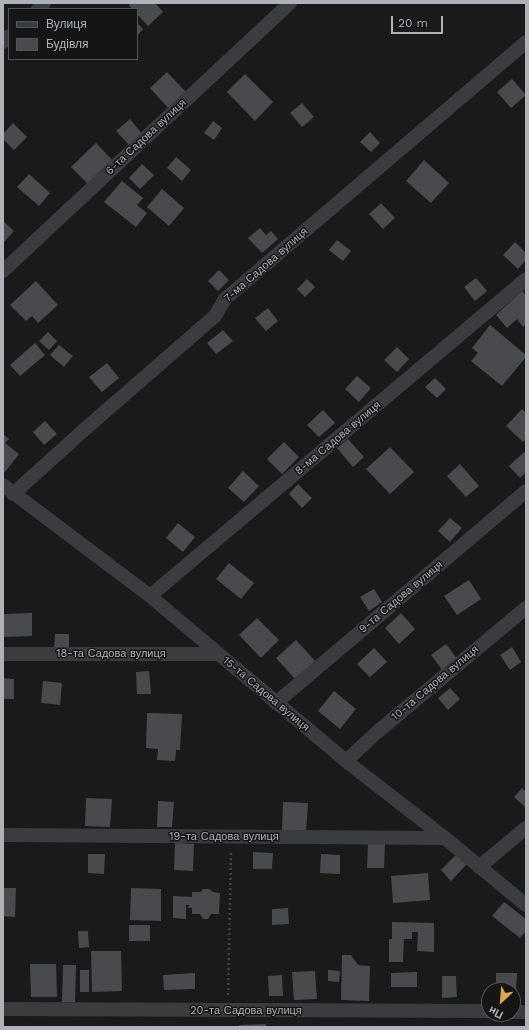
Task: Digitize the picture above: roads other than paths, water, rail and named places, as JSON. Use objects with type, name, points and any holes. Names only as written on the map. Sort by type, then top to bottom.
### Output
[{"type":"street","name":"6-та Садова вулиця","points":[[3,270],[290,3]]},
{"type":"street","name":"7-ма Садова вулиця","points":[[8,489],[85,429],[215,316],[225,299],[526,42]]},
{"type":"street","name":"8-ма Садова вулиця","points":[[150,596],[526,279]]},
{"type":"street","name":"15-та Садова вулиця","points":[[8,489],[150,596],[346,761],[445,838],[526,905]]},
{"type":"street","name":"9-та Садова вулиця","points":[[276,703],[526,491]]},
{"type":"street","name":"10-та Садова вулиця","points":[[346,761],[376,733],[526,608]]},
{"type":"street","name":"18-та Садова вулиця","points":[[3,654],[218,654]]},
{"type":"street","points":[[479,867],[526,828]]},
{"type":"street","name":"19-та Садова вулиця","points":[[3,835],[445,838]]},
{"type":"street","name":"20-та Садова вулиця","points":[[3,1010],[481,1012]]}]
